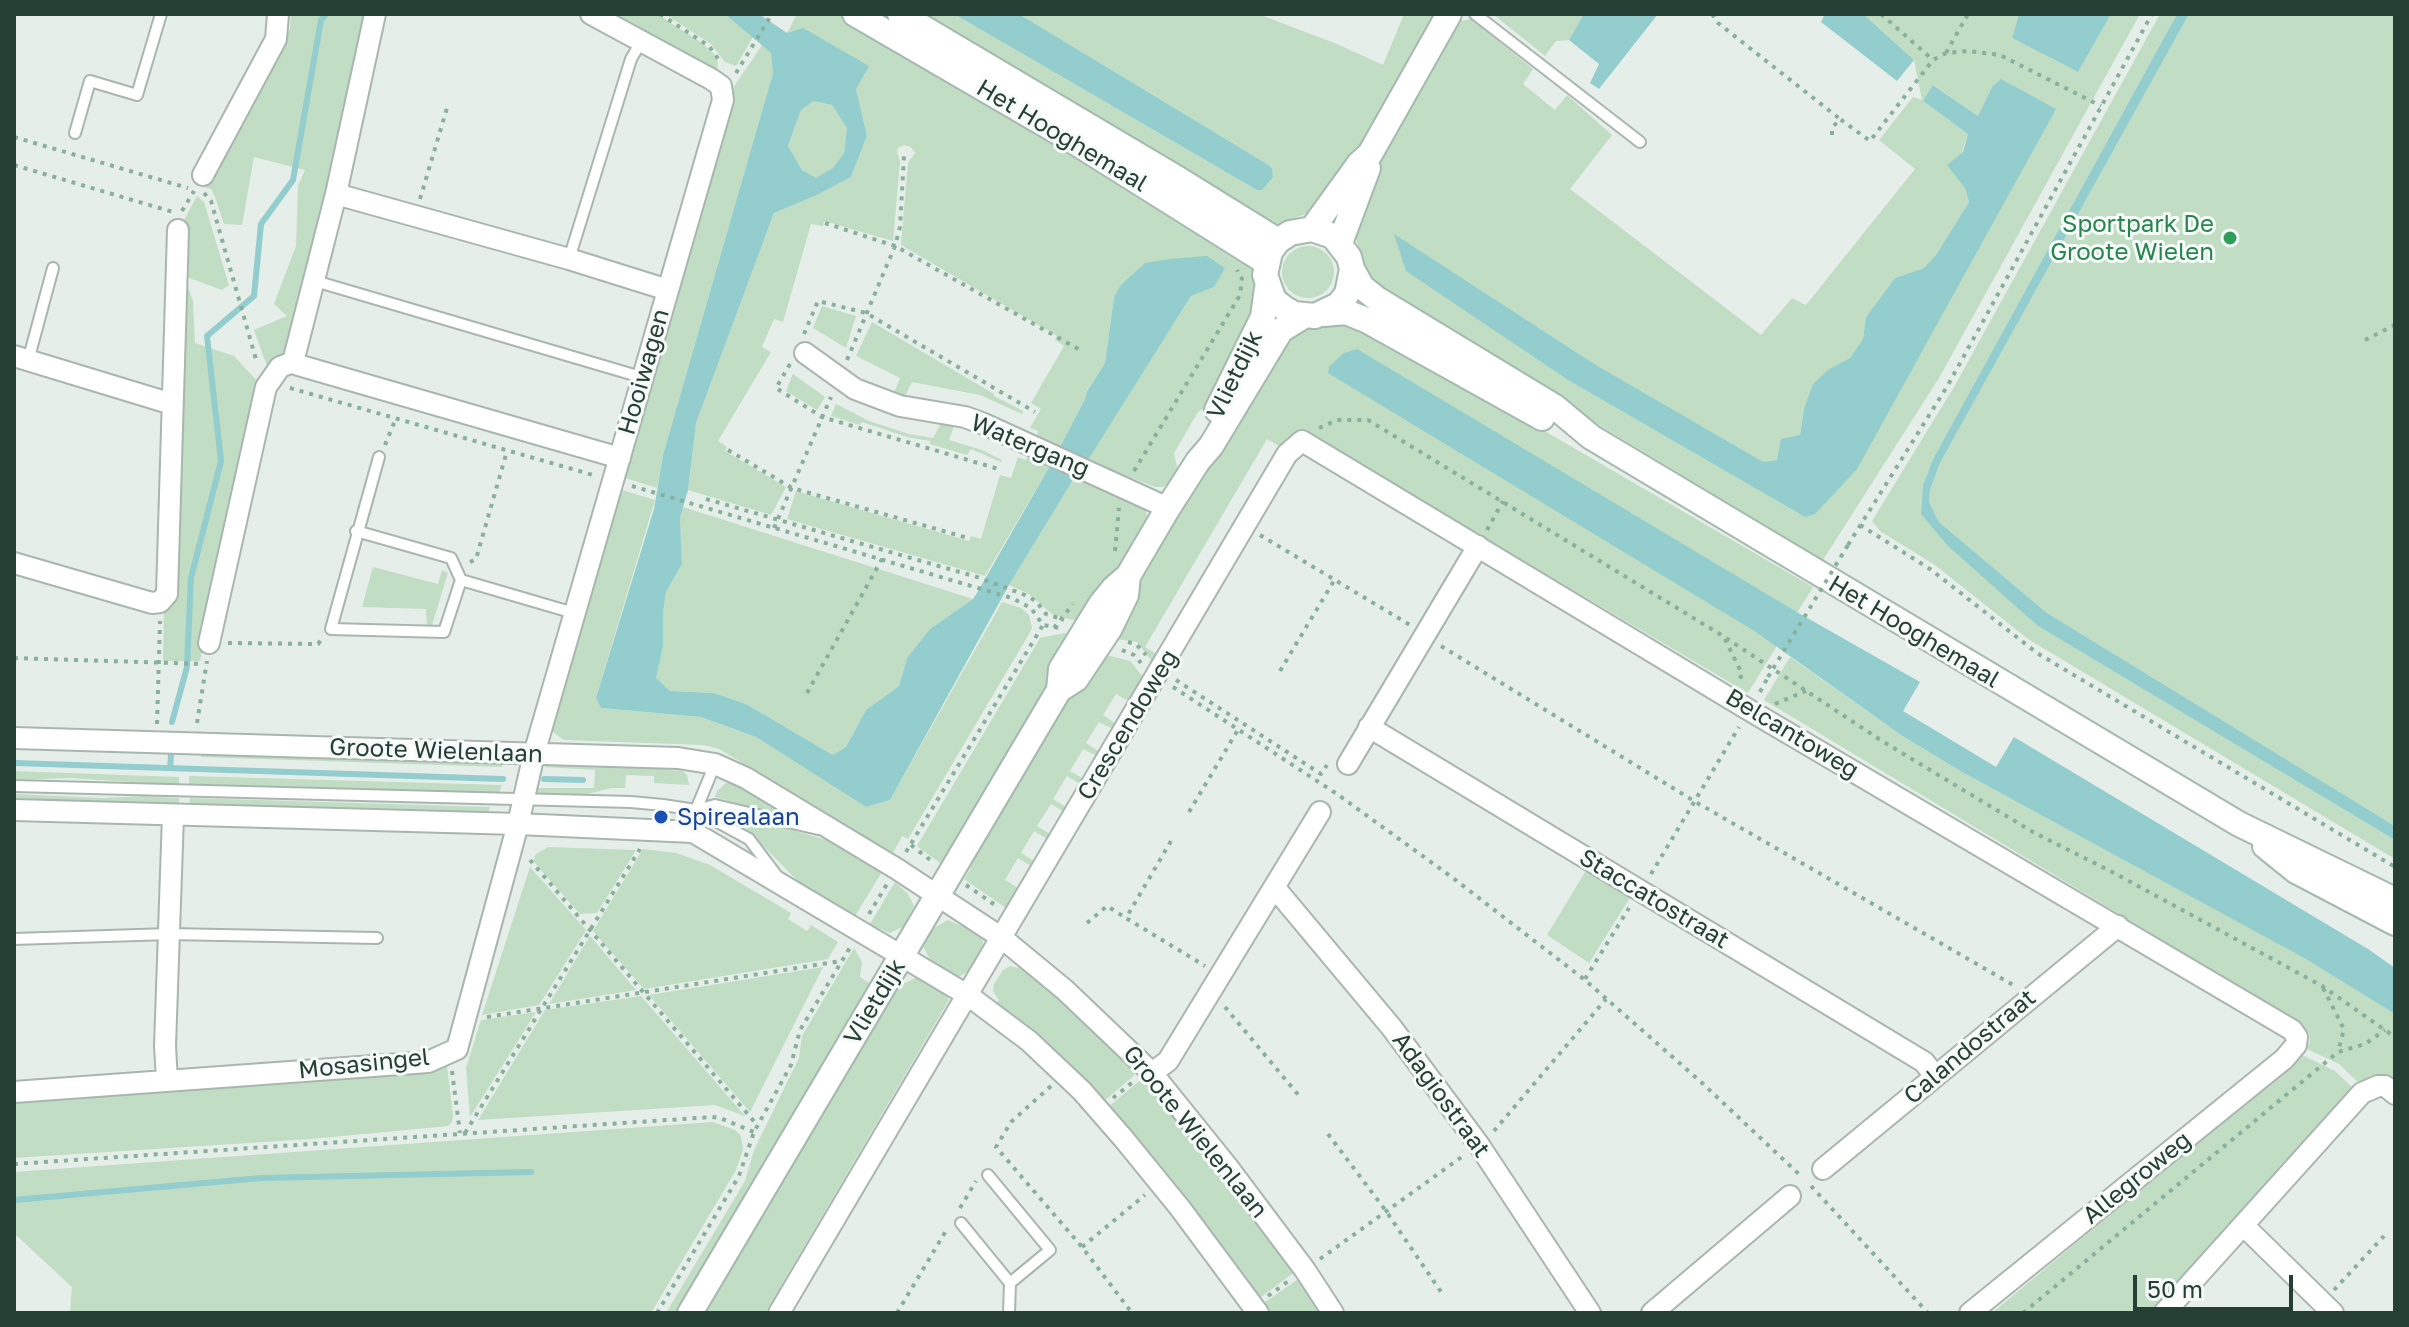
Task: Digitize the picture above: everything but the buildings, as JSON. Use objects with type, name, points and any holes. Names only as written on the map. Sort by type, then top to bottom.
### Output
[{"type":"street","points":[[293,362],[336,194],[375,14]]},
{"type":"street","name":"Hooiwagen","points":[[522,801],[641,377],[723,100],[721,86],[711,79],[591,14]]},
{"type":"street","name":"Het Hooghemaal","points":[[855,14],[1070,139],[1266,262]]},
{"type":"street","name":"Het Hooghemaal","points":[[900,14],[1278,241]]},
{"type":"street","points":[[1312,229],[1359,164],[1370,154],[1449,14]]},
{"type":"street","points":[[199,182],[276,39],[273,15]]},
{"type":"street","points":[[1340,243],[1368,170],[1370,154]]},
{"type":"street","points":[[336,194],[668,290]]},
{"type":"street","points":[[14,563],[152,603],[160,602],[167,594],[179,222]]},
{"type":"street","points":[[1312,229],[1333,236],[1340,243],[1352,269],[1347,294],[1338,305],[1314,315],[1284,308],[1274,300],[1267,288],[1265,275],[1266,262],[1278,241],[1290,233],[1312,229]]},
{"type":"street","name":"Het Hooghemaal","points":[[1352,269],[1362,287],[1377,299],[1555,407],[1591,437],[2239,824],[2395,900]]},
{"type":"street","name":"Vlietdijk","points":[[1198,461],[1202,442],[1263,317],[1267,288]]},
{"type":"street","name":"Het Hooghemaal","points":[[1314,315],[1346,312],[1366,320],[1546,420],[1591,437]]},
{"type":"street","name":"Vlietdijk","points":[[690,1313],[1059,690],[1061,669],[1095,633],[1101,604],[1119,568],[1168,508],[1211,446],[1281,330],[1314,315]]},
{"type":"street","name":"Watergang","points":[[801,351],[855,389],[900,406],[965,417],[984,424],[1168,508]]},
{"type":"street","points":[[21,358],[172,404]]},
{"type":"street","points":[[293,362],[620,458]]},
{"type":"street","points":[[209,643],[266,387],[280,367],[293,362]]},
{"type":"street","name":"Crescendoweg","points":[[779,1313],[1287,454],[1302,441],[1309,443]]},
{"type":"street","name":"Belcantoweg","points":[[1309,443],[1755,713],[2280,1020],[2297,1037]]},
{"type":"street","points":[[1339,762],[1369,727],[1478,546]]},
{"type":"street","name":"Staccatostraat","points":[[1369,727],[1924,1062],[1935,1076]]},
{"type":"street","name":"Groote Wielenlaan","points":[[14,738],[678,758],[715,764],[746,778],[937,895],[1002,938],[1074,998],[1147,1074],[1227,1166],[1305,1270],[1333,1313]]},
{"type":"street","name":"Mosasingel","points":[[14,1092],[428,1062],[457,1049],[522,801]]},
{"type":"street","name":"Groote Wielenlaan","points":[[14,810],[516,832],[693,832],[969,996],[1029,1041],[1123,1138],[1258,1308]]},
{"type":"street","points":[[1147,1074],[1168,1061],[1320,812]]},
{"type":"street","points":[[167,1081],[165,1046],[173,816]]},
{"type":"street","name":"Het Hooghemaal","points":[[2239,824],[2296,871],[2395,923]]},
{"type":"street","name":"Adagiostraat","points":[[1275,888],[1400,1039],[1479,1145],[1590,1313]]},
{"type":"street","name":"Calandostraat","points":[[1823,1169],[2118,926]]},
{"type":"street","name":"Allegroweg","points":[[1970,1313],[2284,1059],[2296,1045],[2297,1037]]},
{"type":"street","points":[[2164,1313],[2362,1093],[2374,1086],[2385,1086],[2395,1094]]},
{"type":"street","points":[[1652,1313],[1790,1196]]},
{"type":"street","points":[[2244,1226],[2328,1308]]},
{"type":"lane","points":[[75,133],[90,81],[137,95],[161,14]]},
{"type":"lane","points":[[1475,14],[1640,142]]},
{"type":"lane","points":[[569,259],[631,59],[641,42]]},
{"type":"lane","points":[[21,358],[53,268]]},
{"type":"lane","points":[[315,281],[641,377]]},
{"type":"lane","points":[[356,531],[451,558],[459,574],[444,632],[331,629],[356,531],[379,457]]},
{"type":"lane","points":[[459,574],[574,613]]},
{"type":"lane","points":[[693,832],[696,810],[715,764]]},
{"type":"lane","name":"Groote Wielenlaan","points":[[14,786],[631,802],[696,810],[749,839],[784,885]]},
{"type":"lane","name":"Groote Wielenlaan","points":[[696,810],[715,805],[838,834]]},
{"type":"lane","points":[[14,939],[169,934],[377,938]]},
{"type":"lane","points":[[988,1175],[1050,1250],[1010,1283]]},
{"type":"lane","points":[[961,1223],[1010,1283],[1009,1313]]},
{"type":"path","points":[[660,14],[709,46],[720,63]]},
{"type":"path","points":[[740,66],[772,14]]},
{"type":"path","points":[[1712,14],[1718,23],[1870,141],[1933,60],[1946,53],[1969,51],[2000,55],[2101,106]]},
{"type":"path","points":[[1881,14],[1933,60]]},
{"type":"path","points":[[1946,53],[1968,14]]},
{"type":"path","points":[[1585,980],[1694,801],[1755,713],[1768,677],[1948,385],[2152,14]]},
{"type":"path","points":[[415,216],[447,108]]},
{"type":"path","points":[[1832,135],[1832,128],[1840,119]]},
{"type":"path","points":[[14,137],[199,182]]},
{"type":"path","points":[[774,529],[895,246],[900,227],[904,156]]},
{"type":"path","points":[[14,165],[179,222],[199,182]]},
{"type":"path","points":[[199,182],[211,201],[248,332]]},
{"type":"path","points":[[825,223],[895,246],[1080,350]]},
{"type":"path","points":[[1119,568],[1116,549],[1119,503],[1125,487],[1240,295],[1242,279],[1224,256],[1223,249],[1230,240]]},
{"type":"path","points":[[1002,470],[822,417],[776,388],[801,351],[818,301],[866,313],[1035,412]]},
{"type":"path","points":[[2365,340],[2395,325]]},
{"type":"path","points":[[379,457],[396,418]]},
{"type":"path","points":[[1309,443],[1318,429],[1337,420],[1368,420],[1723,636],[1882,741],[2033,832],[2322,986],[2395,1037]]},
{"type":"path","points":[[728,450],[792,488],[968,538]]},
{"type":"path","points":[[459,574],[476,559],[507,451]]},
{"type":"path","points":[[648,491],[974,585],[1031,608],[1043,625]]},
{"type":"path","points":[[706,499],[977,577],[1036,601],[1046,614],[1058,620],[1069,620],[1114,642],[1136,644],[1158,673],[1337,794],[1585,980],[1701,1082],[1804,1179],[1878,1255],[1928,1313]]},
{"type":"path","points":[[1478,546],[1503,501]]},
{"type":"path","points":[[1245,525],[1694,801],[2023,991],[2029,998]]},
{"type":"path","points":[[1860,525],[1930,569],[2037,653],[2395,867]]},
{"type":"path","points":[[807,693],[882,559]]},
{"type":"path","points":[[1280,671],[1335,579]]},
{"type":"path","points":[[156,743],[160,602]]},
{"type":"path","points":[[1053,629],[1076,602]]},
{"type":"path","points":[[193,743],[209,643],[318,644],[331,629]]},
{"type":"path","points":[[1723,636],[1742,674],[1731,698]]},
{"type":"path","points":[[14,658],[206,664]]},
{"type":"path","points":[[1158,673],[1321,774],[1339,762],[1346,777],[1327,808],[1320,812]]},
{"type":"path","points":[[1755,713],[1806,691]]},
{"type":"path","points":[[1189,812],[1239,728]]},
{"type":"path","points":[[463,1133],[652,830]]},
{"type":"path","points":[[516,832],[589,930],[758,1126]]},
{"type":"path","points":[[1126,918],[1171,841]]},
{"type":"path","points":[[1087,923],[1107,906],[1221,975]]},
{"type":"path","points":[[465,1019],[841,961]]},
{"type":"path","points":[[2322,986],[2344,1029],[2338,1052]]},
{"type":"path","points":[[1209,995],[1221,1002],[1300,1097]]},
{"type":"path","points":[[2023,1313],[2338,1052],[2365,1044],[2386,1030]]},
{"type":"path","points":[[457,1049],[452,1069],[463,1133]]},
{"type":"path","points":[[1104,1105],[1147,1074]]},
{"type":"path","points":[[1064,1075],[1011,1122],[996,1147],[1082,1247],[1132,1313]]},
{"type":"path","points":[[14,1164],[712,1117],[754,1132],[739,1176],[657,1313]]},
{"type":"path","points":[[1328,1134],[1441,1292]]},
{"type":"path","points":[[1082,1247],[1160,1183]]},
{"type":"path","points":[[2328,1308],[2384,1236]]},
{"type":"path","points":[[1258,1308],[1298,1274]]},
{"type":"green space","points":[[291,14],[366,14],[292,340],[269,372],[254,330],[287,316],[274,304],[296,246],[298,186],[305,170],[254,157],[242,225],[224,224],[211,189],[206,188],[290,29]]},
{"type":"green space","points":[[603,14],[657,14],[714,54],[718,63],[716,77]]},
{"type":"green space","points":[[665,14],[725,14],[753,37],[736,66],[725,62],[711,44]]},
{"type":"green space","points":[[797,14],[843,14],[1204,228],[1255,268],[1259,298],[1215,402],[1198,412],[1174,453],[1178,472],[1172,481],[1163,487],[1155,487],[1087,460],[1191,296],[1214,287],[1114,297],[1105,363],[1087,390],[1059,448],[1041,440],[1038,431],[1030,428],[1041,409],[1031,403],[1064,346],[1055,340],[1057,336],[901,245],[908,163],[915,153],[911,147],[904,145],[897,152],[900,162],[893,241],[824,221],[823,226],[811,224],[783,322],[774,319],[762,347],[771,352],[718,441],[727,447],[725,451],[786,487],[771,515],[688,490],[696,423],[774,213],[851,177],[867,136],[856,89],[787,33]]},
{"type":"green space","points":[[910,14],[954,14],[1257,190],[1273,177],[1272,168],[1267,164],[1019,14],[1258,14],[1383,65],[1404,14],[1439,14],[1328,198],[1311,212],[1275,225]]},
{"type":"green space","points":[[1493,14],[1584,14],[1569,40],[1556,41],[1545,56]]},
{"type":"green space","points":[[1863,14],[2019,14],[2012,38],[2078,72],[2111,14],[2140,14],[1939,378],[1823,560],[1377,291],[1364,270],[1353,227],[1389,136],[1456,22],[1471,19],[1533,69],[1523,84],[1555,110],[1567,95],[1612,135],[1570,189],[1761,335],[1792,298],[1806,305],[1915,169],[1879,140],[1913,97],[1922,100],[1914,60]],"holes":[[[1934,85],[1978,116],[1992,87],[2055,110],[1805,517],[1568,380],[1407,271],[1395,235],[1596,365],[1763,463],[1777,460],[1780,450],[1800,435],[1804,409],[1829,369],[1850,358],[1863,339],[1866,317],[1895,278],[1924,268],[1936,255],[1969,202],[1965,188],[1955,174],[1968,134],[1923,101]]]},
{"type":"green space","points":[[2160,14],[2177,14],[1933,459],[1923,485],[1921,514],[2038,626],[2395,840],[2395,859],[2028,639],[1935,565],[1880,531],[1872,521],[1954,387]]},
{"type":"green space","name":"Sportpark De Groote Wielen","points":[[2189,14],[2395,14],[2395,826],[2047,613],[1939,522],[1929,502],[1940,463]]},
{"type":"green space","points":[[762,45],[772,53],[773,73],[663,455],[657,488],[622,477],[729,94]]},
{"type":"green space","points":[[814,101],[832,105],[847,128],[844,153],[833,168],[816,179],[802,170],[788,146],[801,110]]},
{"type":"green space","points":[[197,196],[204,202],[229,285],[222,290],[184,276],[183,222]]},
{"type":"green space","points":[[1308,246],[1326,254],[1334,272],[1326,290],[1308,298],[1290,290],[1282,272],[1290,254]]},
{"type":"green space","points":[[184,276],[193,301],[195,343],[234,356],[259,383],[200,661],[163,661],[164,612],[173,604]]},
{"type":"green space","points":[[822,306],[856,316],[846,348],[813,328]]},
{"type":"green space","points":[[872,322],[1023,411],[1022,414],[980,395],[912,382],[905,396],[894,393],[900,378],[856,356]]},
{"type":"green space","points":[[1357,322],[1813,587],[1748,693],[1308,434],[1293,434],[1281,447],[1267,439],[1145,647],[1158,655],[1153,663],[1137,642],[1117,639],[1138,581],[1283,339],[1305,329]]},
{"type":"green space","points":[[793,374],[825,397],[817,410],[786,391]]},
{"type":"green space","points":[[836,404],[869,421],[909,434],[933,438],[941,423],[954,426],[949,440],[1002,460],[971,449],[967,455],[930,444],[930,441],[831,416]]},
{"type":"green space","points":[[1030,456],[1051,464],[985,576],[787,519],[796,491],[969,541],[971,536],[981,539],[1000,475],[1011,478],[1018,457],[1025,460]]},
{"type":"green space","points":[[1076,475],[1144,507],[1149,520],[1116,577],[1078,621],[1053,615],[1029,594],[1009,585]]},
{"type":"green space","points":[[622,490],[655,500],[596,698],[601,708],[701,717],[756,737],[866,807],[890,800],[1002,602],[1021,608],[1029,615],[1032,628],[1029,634],[908,839],[902,836],[893,853],[719,749],[704,745],[564,740],[550,730]]},
{"type":"green space","points":[[683,507],[973,599],[930,629],[907,658],[899,686],[866,710],[846,747],[833,755],[746,704],[714,693],[670,691],[656,678],[663,647],[666,592],[682,564],[680,518]]},
{"type":"green space","points":[[373,567],[438,584],[442,570],[448,573],[432,625],[427,626],[426,609],[362,607]]},
{"type":"green space","points":[[1065,633],[1073,637],[1050,685],[950,854],[947,852],[940,863],[917,846],[1040,638]]},
{"type":"green space","points":[[1102,654],[1130,661],[1144,678],[1130,702],[1116,694],[1103,715],[1116,724],[1113,729],[1099,722],[1086,743],[1100,752],[1097,756],[1083,749],[1070,771],[1084,779],[1080,784],[1067,776],[1053,799],[1066,807],[1063,811],[1051,804],[1037,826],[1050,834],[1047,839],[1034,831],[1021,853],[1034,861],[1031,866],[1018,858],[1005,880],[1018,888],[1006,908],[964,879],[971,868],[968,864],[1066,703]]},
{"type":"green space","points":[[1790,657],[1901,735],[1962,772],[2307,959],[2395,1014],[2395,1081],[2382,1075],[2372,1075],[2359,1083],[2339,1064],[2307,1049],[2309,1033],[2300,1023],[1764,700]]},
{"type":"green space","points":[[201,750],[503,759],[502,767],[201,757]]},
{"type":"green space","points":[[553,761],[667,764],[668,770],[683,771],[689,785],[654,783],[654,776],[626,775],[625,788],[611,788],[576,797],[535,796],[537,788],[594,788],[595,770],[544,767]]},
{"type":"green space","points":[[14,771],[179,777],[179,785],[71,778],[14,780]]},
{"type":"green space","points":[[189,776],[502,785],[498,795],[189,786]]},
{"type":"green space","points":[[739,782],[796,819],[715,797],[726,783]]},
{"type":"green space","points":[[14,794],[179,798],[179,809],[14,804]]},
{"type":"green space","points":[[190,798],[490,807],[487,817],[189,808]]},
{"type":"green space","points":[[716,809],[838,843],[883,870],[854,918],[806,889],[746,829]]},
{"type":"green space","points":[[548,847],[636,850],[597,913],[580,914],[533,861],[536,854]]},
{"type":"green space","points":[[643,849],[676,853],[710,865],[791,913],[788,919],[807,931],[811,925],[838,942],[828,959],[644,989],[593,931]]},
{"type":"green space","points":[[530,867],[586,930],[539,1005],[482,1015]]},
{"type":"green space","points":[[1587,869],[1631,896],[1589,963],[1547,935]]},
{"type":"green space","points":[[895,882],[908,894],[914,906],[903,927],[889,933],[870,924]]},
{"type":"green space","points":[[948,920],[966,928],[968,925],[982,936],[983,949],[972,970],[958,977],[941,971],[943,967],[931,961],[923,946],[934,928]]},
{"type":"green space","points":[[590,936],[636,990],[549,1004]]},
{"type":"green space","points":[[854,948],[862,962],[860,977],[869,983],[869,987],[678,1313],[666,1313],[745,1181],[754,1150],[799,1058],[802,1036]]},
{"type":"green space","points":[[1021,963],[1139,1071],[1102,1103],[995,1005],[999,1000],[993,991],[994,984],[1003,970],[1010,966],[1018,968]]},
{"type":"green space","points":[[823,967],[750,1112],[649,995]]},
{"type":"green space","points":[[915,978],[927,980],[943,989],[949,1000],[765,1313],[701,1313],[888,997]]},
{"type":"green space","points":[[641,996],[745,1116],[715,1105],[478,1120],[545,1010]]},
{"type":"green space","points":[[536,1012],[470,1117],[466,1068],[481,1020]]},
{"type":"green space","points":[[2302,1055],[2335,1071],[2354,1089],[2148,1313],[1992,1313]]},
{"type":"green space","points":[[447,1066],[453,1115],[448,1126],[311,1139],[14,1158],[14,1100]]},
{"type":"green space","points":[[1144,1077],[1296,1271],[1257,1300],[1107,1108]]},
{"type":"green space","points":[[713,1122],[735,1130],[741,1136],[743,1150],[736,1170],[651,1313],[70,1313],[72,1287],[14,1236],[14,1172]]},
{"type":"green space","points":[[1301,1277],[1325,1313],[1267,1313],[1261,1305]]},
{"type":"water","points":[[725,14],[759,14],[787,33],[803,28],[869,66],[856,89],[867,136],[851,177],[774,213],[696,423],[688,490],[680,518],[682,564],[666,592],[663,647],[656,678],[670,691],[714,693],[746,704],[833,755],[846,747],[866,710],[899,686],[907,658],[930,629],[977,593],[1105,363],[1114,297],[1121,285],[1145,263],[1169,259],[1207,256],[1225,268],[1214,287],[1191,296],[1076,475],[1009,585],[890,800],[866,807],[756,737],[701,717],[601,708],[596,698],[654,509],[663,455],[773,73],[771,53]],"holes":[[[814,101],[832,105],[847,128],[844,153],[833,168],[816,178],[802,170],[788,146],[801,110]]]},
{"type":"water","points":[[954,14],[1019,14],[1267,164],[1272,168],[1273,177],[1262,190],[1257,190]]},
{"type":"water","points":[[1584,14],[1658,14],[1599,89],[1590,83],[1599,64],[1569,40]]},
{"type":"water","points":[[1825,14],[1863,14],[1914,60],[1897,81],[1821,22]]},
{"type":"water","points":[[2019,14],[2111,14],[2078,72],[2012,38]]},
{"type":"water","points":[[2177,14],[2189,14],[1940,463],[1929,502],[1939,522],[2047,613],[2395,826],[2395,840],[2038,626],[1948,546],[1921,514],[1923,485],[1933,459]]},
{"type":"water","points":[[2001,79],[2056,109],[1857,469],[1815,514],[1805,517],[1568,380],[1406,271],[1394,234],[1596,365],[1763,462],[1777,460],[1781,439],[1800,435],[1804,409],[1813,384],[1829,369],[1850,358],[1863,339],[1866,317],[1895,278],[1924,268],[1936,255],[1969,202],[1965,188],[1947,165],[1963,152],[1968,134],[1923,101],[1933,85],[1978,116],[1992,87]]},
{"type":"water","points":[[1357,349],[1795,611],[1920,682],[1903,711],[1996,767],[2014,737],[2368,949],[2395,968],[2395,1014],[2306,959],[1962,772],[1901,735],[1756,632],[1328,373],[1329,367],[1344,353]]},
{"type":"waterway","points":[[172,722],[187,667],[191,578],[221,461],[207,336],[254,296],[261,224],[293,180],[321,20],[326,14]]},
{"type":"waterway","points":[[170,768],[171,755]]},
{"type":"waterway","points":[[14,763],[503,779]]},
{"type":"waterway","points":[[544,779],[583,780]]},
{"type":"waterway","points":[[14,1200],[261,1178],[531,1172]]},
{"type":"place","name":"Sportpark De Groote Wielen","points":[[2230,238]]},
{"type":"place","name":"Spirealaan","points":[[661,817]]}]
